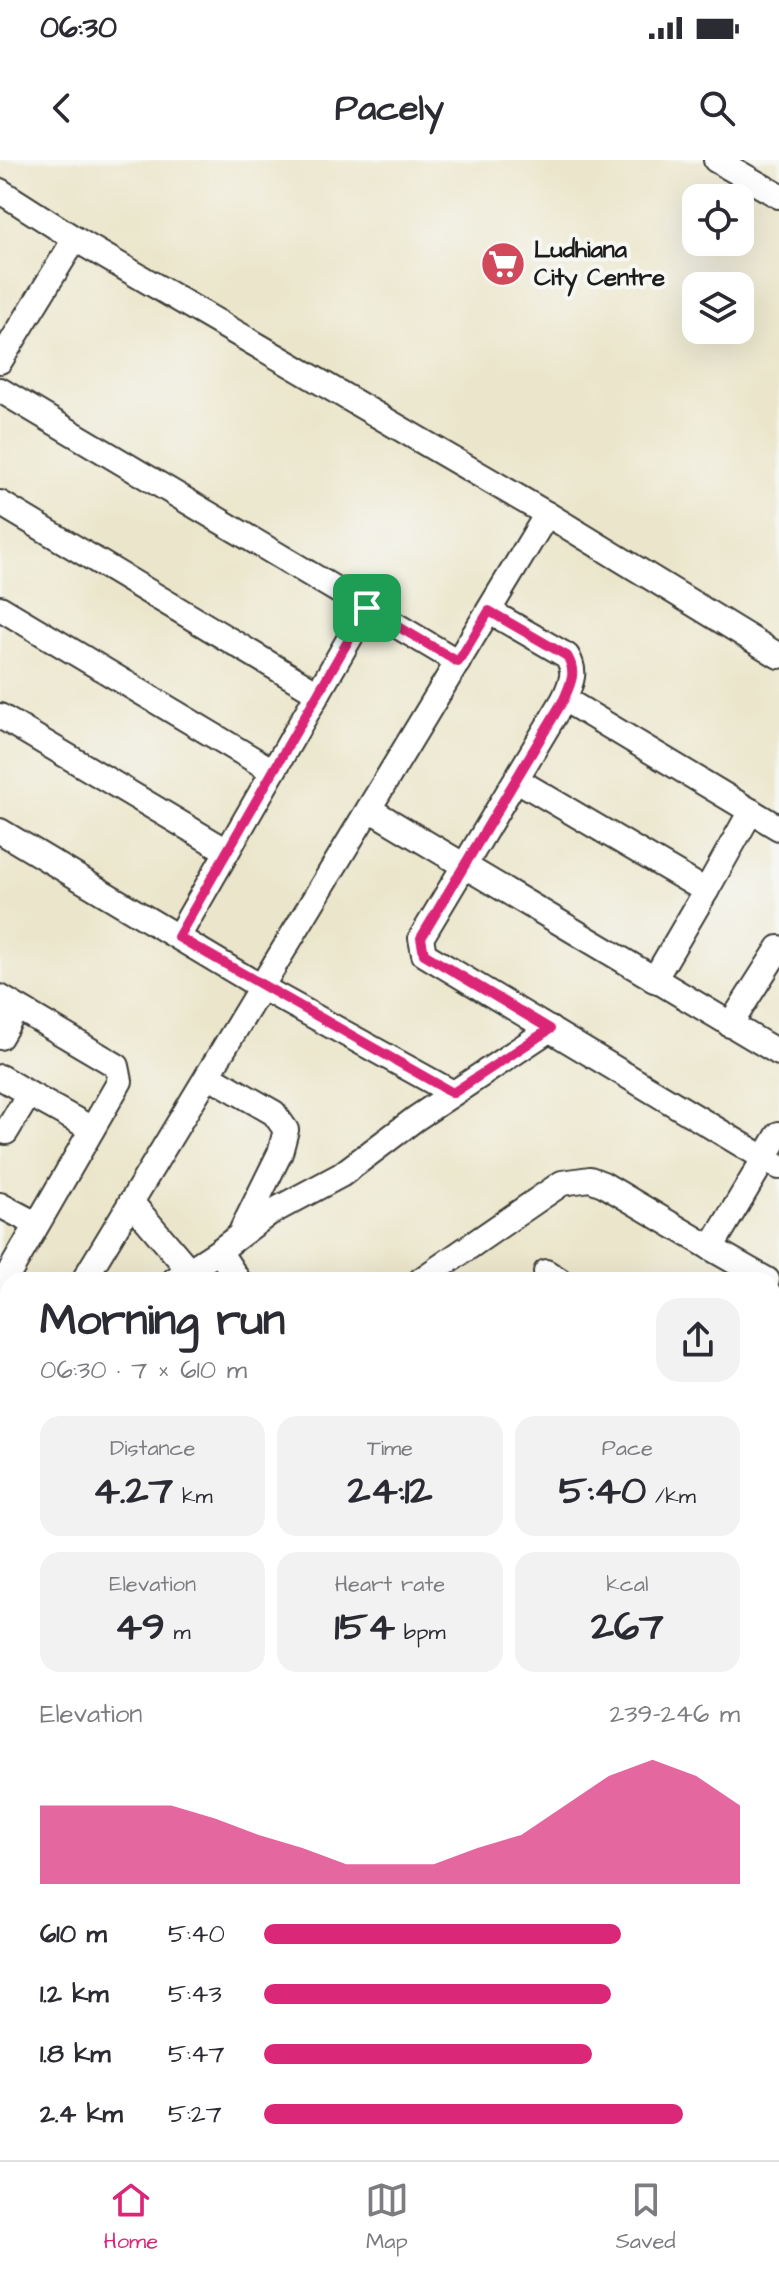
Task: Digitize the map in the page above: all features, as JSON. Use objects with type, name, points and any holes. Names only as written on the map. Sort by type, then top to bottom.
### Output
[{"type":"street","points":[[716,160],[779,196]]},
{"type":"street","points":[[0,191],[75,239],[547,514],[779,656]]},
{"type":"street","points":[[0,361],[75,239]]},
{"type":"street","points":[[0,390],[458,662]]},
{"type":"street","points":[[0,503],[318,693]]},
{"type":"street","points":[[89,1272],[547,514]]},
{"type":"street","points":[[0,608],[273,771]]},
{"type":"street","points":[[178,937],[367,608]]},
{"type":"street","points":[[489,611],[567,656],[573,665],[573,677],[564,699],[517,780],[421,938],[420,947],[424,954],[772,1162]]},
{"type":"street","points":[[564,699],[779,828]]},
{"type":"street","points":[[0,716],[227,851]]},
{"type":"street","points":[[517,780],[706,891]]},
{"type":"street","points":[[369,809],[779,1053]]},
{"type":"street","points":[[654,980],[751,811]]},
{"type":"street","points":[[0,831],[261,987],[453,1093]]},
{"type":"street","points":[[730,1025],[779,948]]},
{"type":"street","points":[[0,1037],[8,1002],[117,1066],[120,1081],[10,1272]]},
{"type":"street","points":[[187,1272],[241,1232],[341,1175],[453,1093],[550,1029]]},
{"type":"street","points":[[208,1075],[274,1113],[286,1130],[280,1153],[241,1232]]},
{"type":"street","points":[[0,1077],[92,1129]]},
{"type":"street","points":[[2,1134],[29,1094]]},
{"type":"street","points":[[711,1248],[772,1162],[779,1134]]},
{"type":"street","points":[[433,1272],[562,1183],[576,1179],[603,1184],[753,1272]]},
{"type":"street","points":[[131,1202],[180,1272]]},
{"type":"street","points":[[0,1205],[36,1224]]},
{"type":"street","points":[[219,1251],[233,1272]]},
{"type":"place","name":"Ludhiana City Centre","points":[[503,264]]},
{"type":"route","points":[[367,608],[458,662],[489,611],[567,656],[573,665],[573,677],[564,699],[421,938],[420,947],[424,954],[550,1029],[453,1093],[261,987],[178,937],[367,608]]}]
